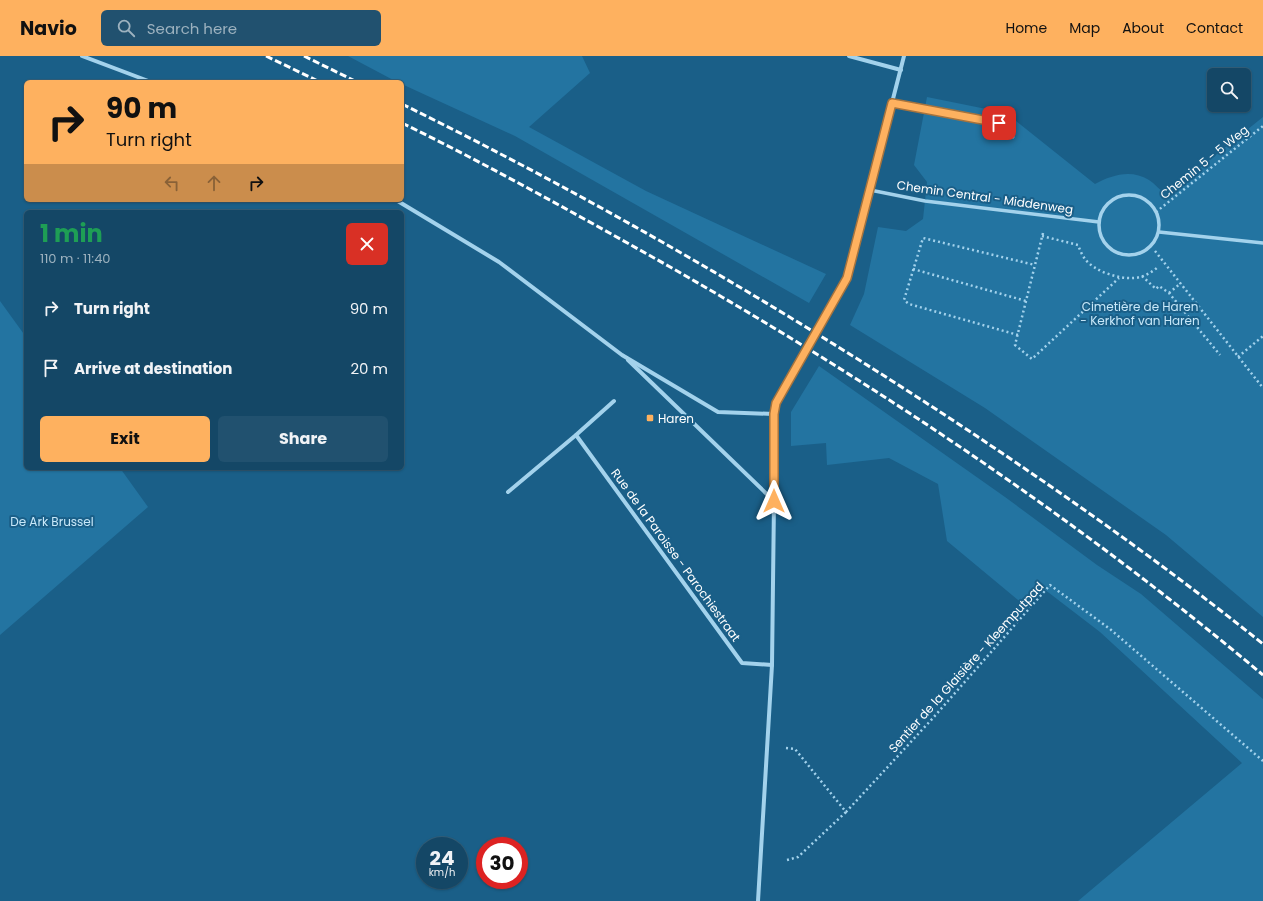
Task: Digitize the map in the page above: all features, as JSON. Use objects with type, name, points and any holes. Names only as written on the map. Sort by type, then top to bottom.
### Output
[{"type":"street","points":[[82,56],[145,80]]},
{"type":"street","points":[[849,56],[900,70]]},
{"type":"street","points":[[758,901],[772,665],[774,414],[776,403],[847,278],[904,56]]},
{"type":"street","name":"Chemin Central - Middenweg","points":[[870,190],[925,201],[1098,222]]},
{"type":"street","points":[[1130,194],[1144,198],[1156,212],[1159,220],[1159,232],[1152,246],[1139,254],[1124,256],[1110,249],[1101,237],[1098,222],[1103,208],[1115,198],[1130,194]]},
{"type":"street","points":[[399,202],[499,262],[622,355],[718,412],[774,414]]},
{"type":"street","points":[[1159,232],[1263,243]]},
{"type":"street","points":[[622,355],[774,501]]},
{"type":"street","points":[[508,492],[614,401]]},
{"type":"street","name":"Rue de la Paroisse - Parochiestraat","points":[[576,435],[742,663],[772,665]]},
{"type":"lane","points":[[892,103],[999,123],[1013,137]]},
{"type":"path","name":"Chemin 5 - 5 Weg","points":[[1156,212],[1263,126]]},
{"type":"path","points":[[1047,215],[1036,265],[1015,345],[1032,359],[1119,278]]},
{"type":"path","points":[[1042,236],[1078,245],[1085,260],[1101,271],[1119,278],[1134,279],[1151,273],[1158,267]]},
{"type":"path","points":[[1018,335],[909,304],[904,300],[923,238],[1036,265]]},
{"type":"path","points":[[1152,246],[1263,388]]},
{"type":"path","points":[[913,269],[1026,301]]},
{"type":"path","points":[[1142,276],[1156,289],[1159,286],[1169,293],[1220,355]]},
{"type":"path","points":[[1169,293],[1181,283]]},
{"type":"path","points":[[1238,357],[1263,336]]},
{"type":"path","name":"Sentier de la Glaisière - Kleemputpad","points":[[846,812],[933,718],[1050,585],[1110,629],[1263,761]]},
{"type":"path","points":[[768,746],[795,749],[846,812],[798,857],[787,860]]},
{"type":"green space","points":[[348,56],[582,56],[590,73],[529,127],[646,191],[826,274],[809,303],[515,136],[404,85],[404,80],[393,80]]},
{"type":"green space","name":"Cimetière de Haren - Kerkhof van Haren","points":[[927,97],[1006,113],[1095,184],[1122,174],[1135,175],[1149,180],[1166,195],[1263,117],[1263,617],[1166,535],[985,408],[850,325],[864,294],[878,227],[906,231],[923,219],[927,182],[914,165]]},
{"type":"green space","name":"De Ark Brussel","points":[[0,301],[24,334],[24,470],[121,470],[148,507],[0,635]]},
{"type":"green space","points":[[819,366],[1005,497],[1097,565],[1141,594],[1263,699],[1263,901],[1078,901],[1242,763],[1100,632],[1040,586],[1024,605],[947,541],[938,484],[889,458],[827,465],[826,443],[791,446],[791,412]]},
{"type":"railway","points":[[266,56],[316,80]]},
{"type":"railway","points":[[304,56],[353,80]]},
{"type":"railway","points":[[404,105],[474,140],[616,216],[756,297],[893,381],[1038,477],[1076,504],[1152,559],[1263,644]]},
{"type":"railway","points":[[404,124],[498,172],[656,259],[736,305],[893,402],[1045,506],[1119,560],[1263,675]]},
{"type":"place","name":"Haren","points":[[650,418]]},
{"type":"route","points":[[774,501],[774,414],[776,403],[847,278],[892,103],[999,123]]}]
